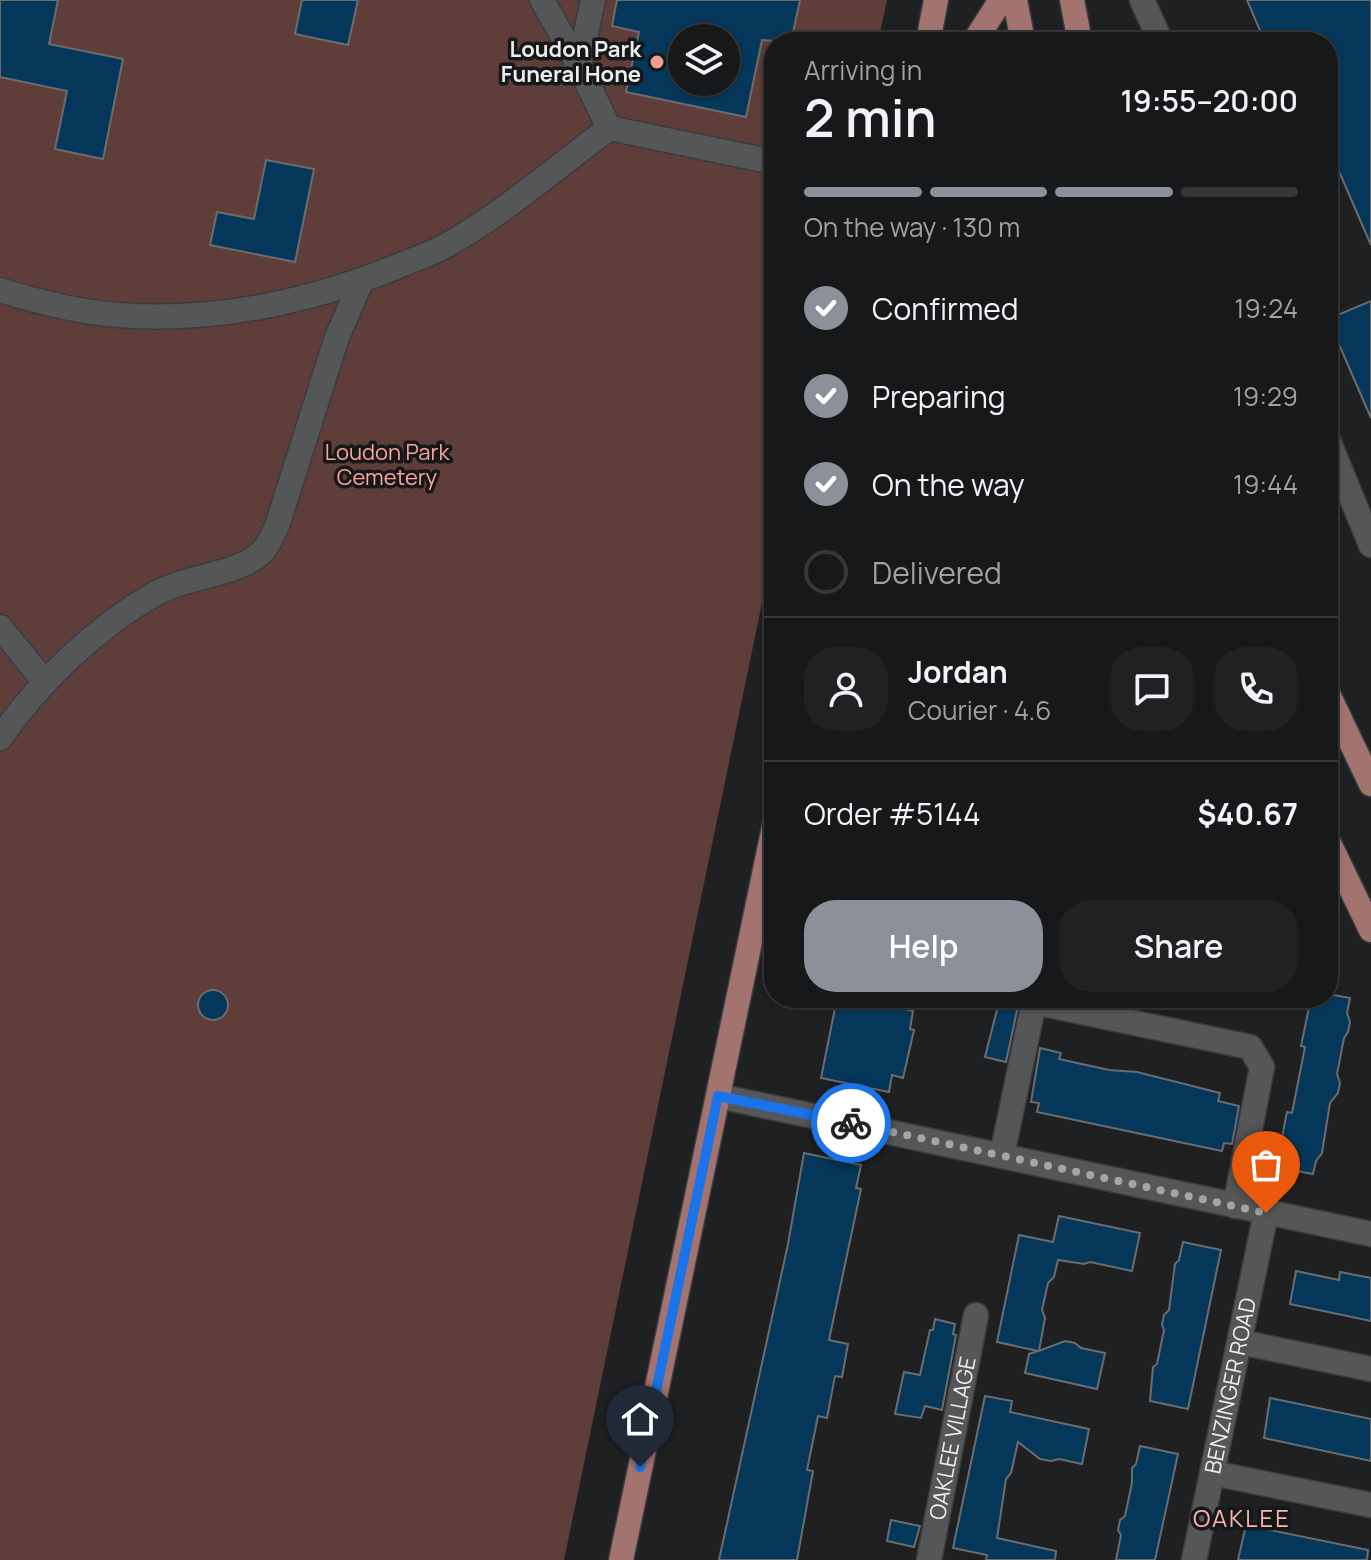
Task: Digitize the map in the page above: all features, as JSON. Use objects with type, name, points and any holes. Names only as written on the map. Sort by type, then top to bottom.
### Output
[{"type":"main road","points":[[930,32],[936,0]]},
{"type":"main road","points":[[980,32],[1001,0]]},
{"type":"main road","points":[[1015,0],[1021,32]]},
{"type":"main road","points":[[1072,0],[1078,32]]},
{"type":"main road","points":[[1338,715],[1371,784]]},
{"type":"main road","points":[[1338,863],[1371,930]]},
{"type":"main road","points":[[621,1560],[764,875]]},
{"type":"street","points":[[542,0],[609,128]]},
{"type":"street","points":[[579,66],[593,0]]},
{"type":"street","points":[[1142,0],[1156,32]]},
{"type":"street","points":[[0,290],[66,307],[119,315],[170,316],[259,306],[361,282],[446,246],[513,201],[609,128],[764,160]]},
{"type":"street","points":[[0,738],[45,682],[98,633],[159,592],[243,564],[263,552],[277,526],[337,337],[361,282]]},
{"type":"street","points":[[1338,464],[1371,545]]},
{"type":"street","points":[[0,627],[45,682]]},
{"type":"street","points":[[1002,1155],[1033,1008]]},
{"type":"street","points":[[1063,1008],[1250,1047],[1262,1067],[1235,1206]]},
{"type":"street","points":[[718,1096],[1371,1234]]},
{"type":"street","name":"BENZINGER ROAD","points":[[1194,1560],[1266,1213]]},
{"type":"street","name":"OAKLEE VILLAGE","points":[[932,1557],[976,1315]]},
{"type":"street","points":[[1240,1342],[1371,1369]]},
{"type":"street","points":[[1212,1473],[1371,1505]]},
{"type":"green space","name":"Loudon Park Cemetery","points":[[0,0],[887,0],[880,32],[764,32],[764,593],[564,1560],[0,1560]]},
{"type":"building","points":[[0,0],[58,0],[49,44],[123,59],[103,159],[55,149],[67,91],[0,77]]},
{"type":"building","points":[[302,0],[358,0],[348,45],[295,34]]},
{"type":"building","name":"Loudon Park Funeral Hone","points":[[617,0],[800,0],[793,32],[764,32],[746,117],[626,92],[639,32],[612,26]]},
{"type":"building","points":[[1247,0],[1371,0],[1371,245],[1338,169],[1338,32],[1261,32]]},
{"type":"building","points":[[266,160],[314,169],[295,262],[210,245],[217,212],[254,219]]},
{"type":"building","points":[[1371,301],[1371,418],[1338,342],[1338,315]]},
{"type":"building","points":[[213,990],[224,994],[228,1005],[224,1016],[213,1020],[202,1016],[198,1005],[202,994]]},
{"type":"building","points":[[1338,996],[1350,998],[1347,1013],[1350,1022],[1337,1074],[1340,1083],[1338,1093],[1330,1103],[1322,1153],[1313,1174],[1276,1167],[1287,1112],[1292,1113],[1305,1047],[1301,1046],[1309,1008],[1338,1008]]},
{"type":"building","points":[[835,1008],[900,1008],[913,1011],[910,1029],[914,1030],[903,1078],[892,1075],[889,1092],[821,1078]]},
{"type":"building","points":[[997,1008],[1018,1008],[1006,1062],[985,1057]]},
{"type":"building","points":[[1040,1048],[1061,1053],[1059,1059],[1109,1070],[1137,1072],[1220,1093],[1218,1101],[1239,1106],[1232,1144],[1224,1143],[1222,1151],[1037,1112],[1039,1103],[1031,1102]]},
{"type":"building","points":[[804,1153],[861,1165],[856,1188],[861,1189],[829,1340],[848,1344],[842,1377],[835,1376],[827,1418],[818,1416],[807,1470],[813,1471],[797,1560],[719,1560],[788,1244]]},
{"type":"building","points":[[1059,1216],[1140,1233],[1132,1271],[1090,1262],[1058,1260],[1054,1277],[1048,1283],[1042,1310],[1045,1318],[1039,1351],[1065,1341],[1105,1353],[1097,1389],[1025,1373],[1029,1354],[1038,1351],[997,1342],[1019,1235],[1053,1242]]},
{"type":"building","points":[[1183,1242],[1221,1250],[1188,1409],[1150,1401],[1153,1367],[1157,1364],[1164,1315],[1169,1310],[1175,1264]]},
{"type":"building","points":[[1296,1271],[1339,1280],[1340,1272],[1371,1278],[1371,1321],[1290,1304]]},
{"type":"building","points":[[935,1319],[955,1324],[953,1334],[956,1335],[942,1410],[925,1406],[921,1418],[895,1414],[904,1372],[920,1375]]},
{"type":"building","points":[[985,1396],[1012,1401],[1010,1412],[1089,1429],[1082,1464],[1040,1459],[1018,1442],[1011,1473],[1006,1479],[997,1538],[1056,1551],[1055,1560],[986,1560],[987,1555],[953,1548]]},
{"type":"building","points":[[1270,1398],[1371,1419],[1371,1461],[1264,1438]]},
{"type":"building","points":[[1140,1446],[1178,1454],[1155,1560],[1116,1560],[1121,1535],[1118,1530],[1120,1520],[1125,1516],[1132,1468]]},
{"type":"building","points":[[891,1520],[920,1526],[914,1547],[887,1541]]},
{"type":"building","points":[[1246,1525],[1368,1550],[1367,1560],[1238,1560]]},
{"type":"way so far","points":[[851,1123],[1266,1213]]},
{"type":"place","name":"Loudon Park Funeral Hone","points":[[657,62]]},
{"type":"district","name":"OAKLEE","points":[[1242,1519]]},
{"type":"route","points":[[640,1467],[718,1096],[851,1123]]}]
